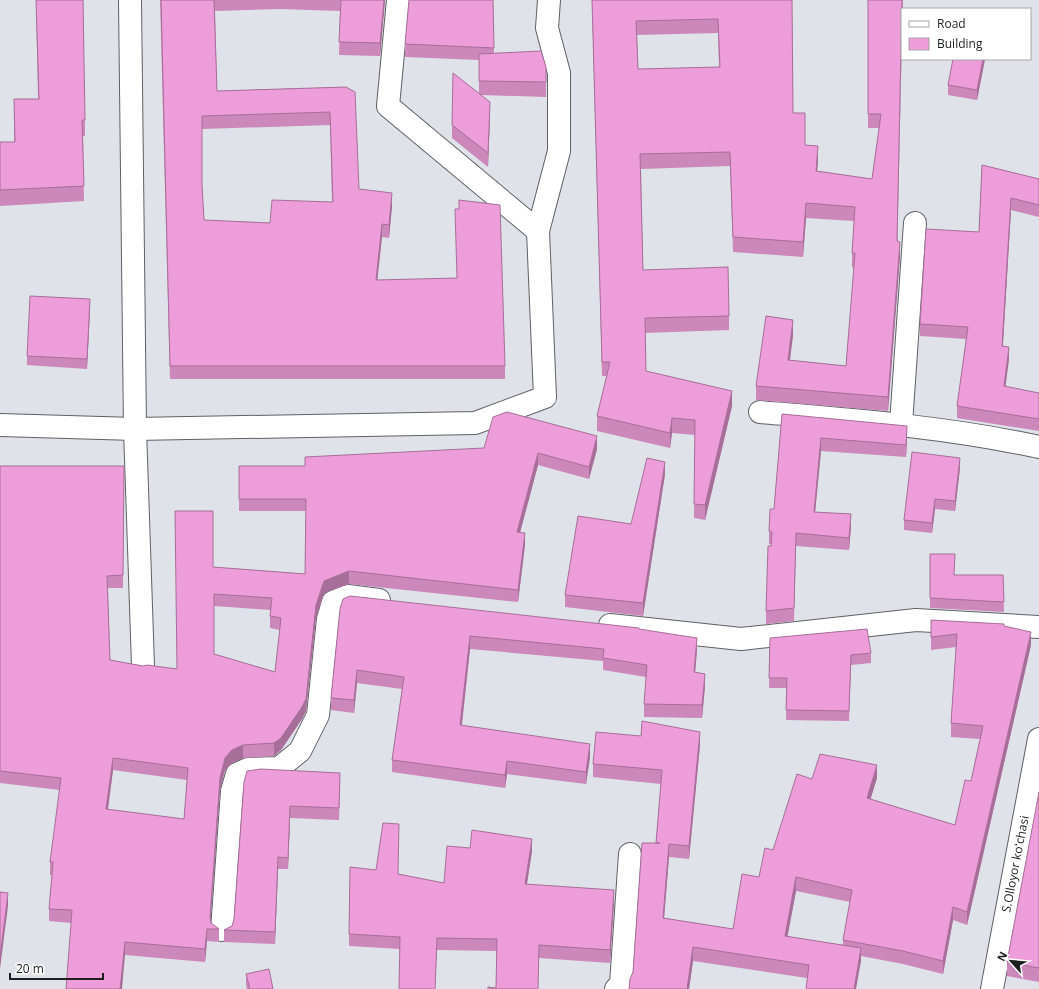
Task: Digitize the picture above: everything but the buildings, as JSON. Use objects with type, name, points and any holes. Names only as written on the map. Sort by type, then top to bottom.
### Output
[{"type":"street","points":[[130,0],[135,429],[143,666]]},
{"type":"street","points":[[398,0],[388,106],[538,231]]},
{"type":"street","points":[[0,425],[135,429],[475,423],[545,397],[538,231],[559,151],[559,73],[547,28],[549,0]]},
{"type":"street","points":[[901,424],[915,223]]},
{"type":"street","points":[[760,412],[901,424],[987,436],[1039,447]]},
{"type":"street","points":[[222,930],[232,791],[237,774],[248,769],[279,768],[300,751],[318,715],[328,619],[333,602],[348,596],[403,602]]},
{"type":"street","points":[[592,623],[741,639],[916,620],[1039,627]]},
{"type":"street","name":"S.Olloyor koʻchasi","points":[[992,989],[1039,739]]},
{"type":"street","points":[[616,989],[621,984],[630,854]]}]
